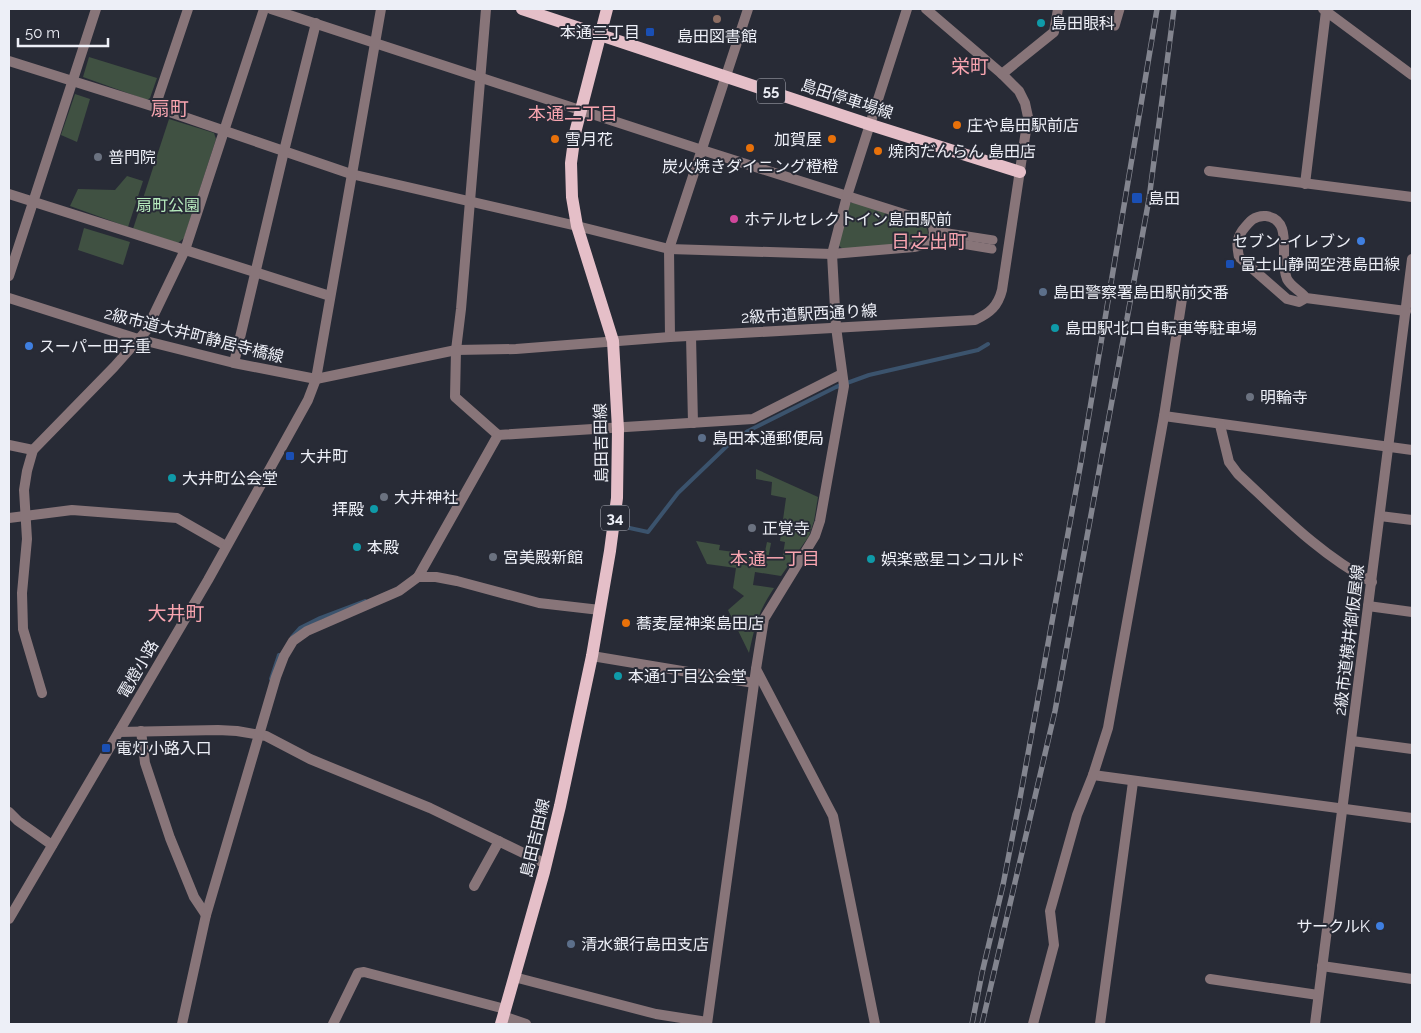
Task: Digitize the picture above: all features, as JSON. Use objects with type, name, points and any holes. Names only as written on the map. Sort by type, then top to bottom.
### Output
[{"type":"main road","name":"島田停車場線","points":[[522,9],[871,125],[1020,172]]},
{"type":"main road","name":"島田吉田線","points":[[503,1016],[546,864],[592,656],[617,498],[618,429],[613,341],[577,226],[572,197],[571,163],[575,134],[607,9]]},
{"type":"street","points":[[9,276],[96,9]]},
{"type":"street","points":[[155,108],[188,9]]},
{"type":"street","points":[[42,693],[24,629],[22,593],[27,539],[24,490],[34,450],[146,331],[185,250],[264,9]]},
{"type":"street","points":[[9,61],[351,174],[669,249],[832,254],[914,247],[927,244],[933,235],[932,224],[926,221],[271,9]]},
{"type":"street","name":"電燈小路","points":[[9,919],[119,732],[308,400],[316,379],[381,9]]},
{"type":"street","points":[[486,9],[456,350],[455,397],[498,435],[618,429],[753,419],[842,374]]},
{"type":"street","points":[[670,337],[669,249],[748,9]]},
{"type":"street","points":[[514,977],[656,1014],[707,1023],[764,619],[815,536],[820,521],[844,386],[836,327],[832,254],[847,196],[907,9]]},
{"type":"street","points":[[926,9],[1002,74],[1019,91],[1025,103],[1028,117],[1020,172]]},
{"type":"street","points":[[1002,74],[1054,32],[1058,9]]},
{"type":"street","points":[[1115,26],[1120,9]]},
{"type":"street","points":[[1325,10],[1412,75]]},
{"type":"street","points":[[1305,184],[1325,10]]},
{"type":"street","points":[[234,363],[316,23]]},
{"type":"street","points":[[1209,171],[1412,197]]},
{"type":"street","name":"2級市道駅西通り線","points":[[316,379],[456,350],[516,349],[670,337],[975,320],[989,313],[999,301],[1020,172]]},
{"type":"street","points":[[9,194],[330,296]]},
{"type":"street","points":[[1306,298],[1299,302],[1287,299],[1239,257],[1236,247],[1239,236],[1251,220],[1257,216],[1273,217],[1283,226],[1284,270],[1287,280],[1306,298],[1409,312]]},
{"type":"street","points":[[933,235],[993,245]]},
{"type":"street","name":"2級市道横井御仮屋線","points":[[1315,1024],[1368,606],[1409,312],[1412,260]]},
{"type":"street","name":"2級市道大井町静居寺橋線","points":[[9,298],[138,339],[234,363],[316,379]]},
{"type":"street","points":[[1033,1024],[1054,945],[1050,911],[1077,815],[1093,775],[1108,728],[1164,416],[1182,299]]},
{"type":"street","points":[[691,336],[693,423]]},
{"type":"street","points":[[1164,416],[1412,450]]},
{"type":"street","points":[[1220,425],[1229,462],[1238,474],[1322,550],[1353,572],[1372,582]]},
{"type":"street","points":[[182,1024],[206,915],[284,656],[293,641],[307,631],[399,591],[418,577],[498,435]]},
{"type":"street","points":[[9,445],[34,450]]},
{"type":"street","points":[[9,518],[72,510],[177,518],[226,546]]},
{"type":"street","points":[[1380,516],[1412,520]]},
{"type":"street","points":[[418,577],[436,577],[457,581],[539,603],[600,610]]},
{"type":"street","points":[[1368,606],[1412,612]]},
{"type":"street","points":[[592,656],[754,683]]},
{"type":"street","points":[[756,669],[832,816],[875,1024]]},
{"type":"street","points":[[119,732],[218,730],[266,736],[310,759],[430,808],[546,864]]},
{"type":"street","points":[[141,731],[145,763],[170,838],[194,897],[206,915]]},
{"type":"street","points":[[1352,741],[1412,749]]},
{"type":"street","points":[[1093,775],[1132,782],[1412,818]]},
{"type":"street","points":[[1100,1024],[1132,782]]},
{"type":"street","points":[[9,812],[18,821],[52,845]]},
{"type":"street","points":[[474,886],[499,841]]},
{"type":"street","points":[[1322,966],[1412,979]]},
{"type":"street","points":[[333,1024],[358,973],[364,972],[526,1024]]},
{"type":"street","points":[[1210,979],[1318,995]]},
{"type":"green space","points":[[89,57],[157,78],[150,98],[147,100],[83,77]]},
{"type":"green space","points":[[75,94],[90,99],[77,142],[61,135]]},
{"type":"green space","name":"扇町公園","points":[[169,119],[214,133],[216,139],[184,238],[178,243],[133,229]]},
{"type":"green space","points":[[127,176],[143,181],[128,227],[70,206],[78,189],[115,190]]},
{"type":"green space","points":[[854,202],[925,225],[928,232],[927,237],[924,242],[844,250],[837,244],[848,204]]},
{"type":"green space","points":[[84,228],[130,242],[123,265],[78,250]]},
{"type":"green space","points":[[756,469],[818,497],[809,536],[781,576],[755,572],[753,585],[774,588],[764,604],[758,619],[749,653],[728,610],[744,596],[733,588],[736,568],[707,564],[696,541],[720,545],[719,550],[764,556],[767,542],[771,543],[768,559],[782,560],[785,542],[780,541],[786,498],[771,495],[772,482],[756,479]]},
{"type":"waterway","points":[[625,527],[648,532],[678,493],[727,446],[748,431],[836,387],[869,375],[978,350],[988,344]]},
{"type":"waterway","points":[[292,637],[300,628],[320,618],[365,601]]},
{"type":"waterway","points":[[271,679],[279,655]]},
{"type":"railway","points":[[972,1024],[1020,798],[1081,462],[1157,9]]},
{"type":"railway","points":[[982,1024],[1055,711],[1149,199],[1174,9]]},
{"type":"place","name":"島田図書館","points":[[717,19]]},
{"type":"place","name":"島田眼科","points":[[1041,23]]},
{"type":"place","name":"本通三丁目","points":[[650,32]]},
{"type":"place","name":"庄や島田駅前店","points":[[957,125]]},
{"type":"place","name":"雪月花","points":[[555,139]]},
{"type":"place","name":"加賀屋","points":[[832,139]]},
{"type":"place","name":"炭火焼きダイニング橙橙","points":[[750,148]]},
{"type":"place","name":"焼肉だんらん 島田店","points":[[878,151]]},
{"type":"place","name":"普門院","points":[[98,157]]},
{"type":"place","name":"島田","points":[[1137,198]]},
{"type":"place","name":"ホテルセレクトイン島田駅前","points":[[734,219]]},
{"type":"place","name":"セブン-イレブン","points":[[1361,241]]},
{"type":"place","name":"富士山静岡空港島田線","points":[[1230,264]]},
{"type":"place","name":"島田警察署島田駅前交番","points":[[1043,292]]},
{"type":"place","name":"島田駅北口自転車等駐車場","points":[[1055,328]]},
{"type":"place","name":"スーパー田子重","points":[[29,346]]},
{"type":"place","name":"明輪寺","points":[[1250,397]]},
{"type":"place","name":"島田本通郵便局","points":[[702,438]]},
{"type":"place","name":"大井町","points":[[290,456]]},
{"type":"place","name":"大井町公会堂","points":[[172,478]]},
{"type":"place","name":"大井神社","points":[[384,497]]},
{"type":"place","name":"拝殿","points":[[374,509]]},
{"type":"place","name":"正覚寺","points":[[752,528]]},
{"type":"place","name":"本殿","points":[[357,547]]},
{"type":"place","name":"宮美殿新館","points":[[493,557]]},
{"type":"place","name":"娯楽惑星コンコルド","points":[[871,559]]},
{"type":"place","name":"蕎麦屋神楽島田店","points":[[626,623]]},
{"type":"place","name":"本通1丁目公会堂","points":[[618,676]]},
{"type":"place","name":"電灯小路入口","points":[[106,748]]},
{"type":"place","name":"サークルK","points":[[1380,926]]},
{"type":"place","name":"清水銀行島田支店","points":[[571,944]]},
{"type":"district","name":"栄町","points":[[970,66]]},
{"type":"district","name":"扇町","points":[[170,108]]},
{"type":"district","name":"本通二丁目","points":[[573,113]]},
{"type":"district","name":"日之出町","points":[[929,241]]},
{"type":"district","name":"本通一丁目","points":[[775,558]]},
{"type":"district","name":"大井町","points":[[176,613]]}]
